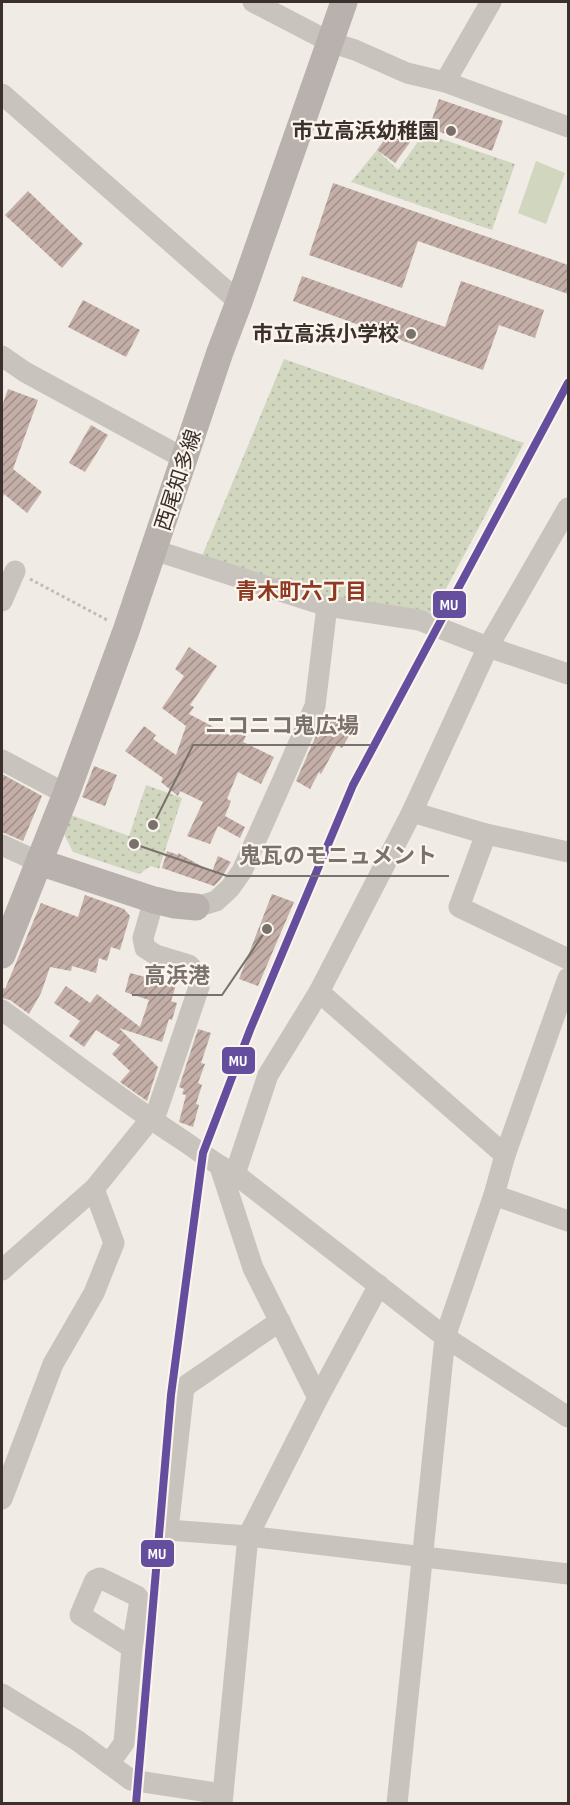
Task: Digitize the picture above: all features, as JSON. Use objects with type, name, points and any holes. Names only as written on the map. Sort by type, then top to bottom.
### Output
[{"type":"main road","name":"西尾知多線","points":[[2,951],[66,794],[126,630],[220,352],[344,2]]},
{"type":"main road","points":[[39,862],[154,900],[196,907]]},
{"type":"street","points":[[254,2],[330,42],[355,50],[407,73],[446,82],[568,127]]},
{"type":"street","points":[[446,82],[492,2]]},
{"type":"street","points":[[2,94],[239,302]]},
{"type":"street","points":[[2,356],[24,372],[185,459]]},
{"type":"street","points":[[318,1398],[254,1268],[228,1170],[268,1076],[319,992],[412,812],[489,647],[568,508]]},
{"type":"street","points":[[154,550],[327,606],[419,620],[568,674]]},
{"type":"street","points":[[2,601],[15,571]]},
{"type":"street","points":[[196,907],[216,901],[243,871],[285,775],[315,706],[327,606]]},
{"type":"street","points":[[2,760],[66,794]]},
{"type":"street","points":[[412,812],[486,834],[568,852]]},
{"type":"street","points":[[486,834],[459,907],[568,959]]},
{"type":"street","points":[[2,845],[39,862]]},
{"type":"street","points":[[2,1270],[94,1189],[158,1111],[199,987],[198,975],[189,965],[156,955],[145,948],[143,938],[154,900]]},
{"type":"street","points":[[397,1803],[445,1337],[494,1195],[505,1155],[568,979]]},
{"type":"street","points":[[319,992],[505,1155]]},
{"type":"street","points":[[2,1010],[151,1120],[228,1170],[445,1337],[568,1417]]},
{"type":"street","points":[[2,1499],[53,1364],[94,1293],[114,1243],[94,1189]]},
{"type":"street","points":[[494,1195],[568,1221]]},
{"type":"street","points":[[2,1694],[78,1741],[131,1780],[222,1799],[248,1536],[379,1285]]},
{"type":"street","points":[[280,1321],[184,1387],[168,1530],[248,1536],[568,1574]]},
{"type":"street","points":[[109,1764],[124,1743],[132,1648]]},
{"type":"path","points":[[15,571],[126,630]]},
{"type":"green space","points":[[424,133],[515,164],[492,230],[351,182],[377,150],[398,170]]},
{"type":"green space","points":[[536,161],[565,173],[546,224],[518,213]]},
{"type":"green space","points":[[284,359],[524,443],[433,613],[334,599],[202,556]]},
{"type":"green space","points":[[146,785],[182,798],[159,869],[151,866],[139,874],[73,852],[64,834],[71,815],[129,836]]},
{"type":"building","points":[[439,99],[503,121],[492,151],[429,128]]},
{"type":"building","points":[[398,121],[416,134],[395,163],[377,150]]},
{"type":"building","points":[[333,183],[568,265],[568,294],[418,241],[402,288],[309,255]]},
{"type":"building","points":[[28,191],[83,244],[62,268],[5,215]]},
{"type":"building","points":[[302,276],[445,327],[461,281],[544,310],[535,338],[499,325],[483,370],[293,301]]},
{"type":"building","points":[[83,300],[140,330],[126,357],[68,327]]},
{"type":"building","points":[[8,389],[38,400],[13,469],[42,492],[27,513],[4,494],[2,497],[2,406]]},
{"type":"building","points":[[91,425],[108,435],[85,472],[69,463]]},
{"type":"building","points":[[189,647],[217,666],[190,705],[194,707],[189,714],[231,736],[234,730],[246,736],[243,742],[274,757],[261,784],[238,772],[227,799],[231,801],[225,816],[245,827],[240,838],[218,826],[210,844],[187,836],[203,802],[180,791],[178,796],[161,782],[163,778],[125,751],[144,726],[156,735],[153,739],[176,755],[186,726],[162,708],[184,676],[175,669]]},
{"type":"building","points":[[326,713],[353,729],[342,748],[337,745],[310,789],[296,781]]},
{"type":"building","points":[[94,766],[117,775],[105,806],[82,797]]},
{"type":"building","points":[[2,774],[42,796],[23,841],[2,832]]},
{"type":"building","points":[[167,851],[178,855],[178,853],[212,872],[218,856],[231,862],[214,886],[162,868]]},
{"type":"building","points":[[272,894],[294,902],[258,986],[239,979]]},
{"type":"building","points":[[85,895],[124,909],[130,916],[120,950],[111,947],[107,961],[99,958],[96,973],[72,966],[71,971],[50,967],[41,993],[29,1014],[10,1000],[2,998],[2,987],[5,989],[41,903],[78,917]]},
{"type":"building","points":[[130,973],[176,985],[171,1001],[177,1003],[162,1042],[119,1028],[158,1067],[147,1101],[120,1082],[130,1071],[112,1054],[120,1045],[96,1030],[84,1047],[69,1036],[80,1021],[54,1003],[66,986],[90,1003],[97,994],[140,1027],[149,1000],[125,992]]},
{"type":"building","points":[[198,1029],[211,1033],[201,1063],[205,1064],[198,1083],[202,1085],[196,1104],[199,1105],[193,1127],[179,1122],[186,1095],[182,1094],[184,1089],[179,1087]]},
{"type":"transit line","name":"MU","points":[[136,1804],[171,1395],[203,1153],[250,1030],[353,785],[568,383]]},
{"type":"place","name":"市立高浜幼稚園","points":[[451,131]]},
{"type":"place","name":"市立高浜小学校","points":[[411,334]]},
{"type":"place","name":"ニコニコ鬼広場","points":[[153,825]]},
{"type":"place","name":"鬼瓦のモニュメント","points":[[134,844]]},
{"type":"place","name":"高浜港","points":[[267,929]]},
{"type":"district","name":"青木町六丁目","points":[[301,591]]}]
